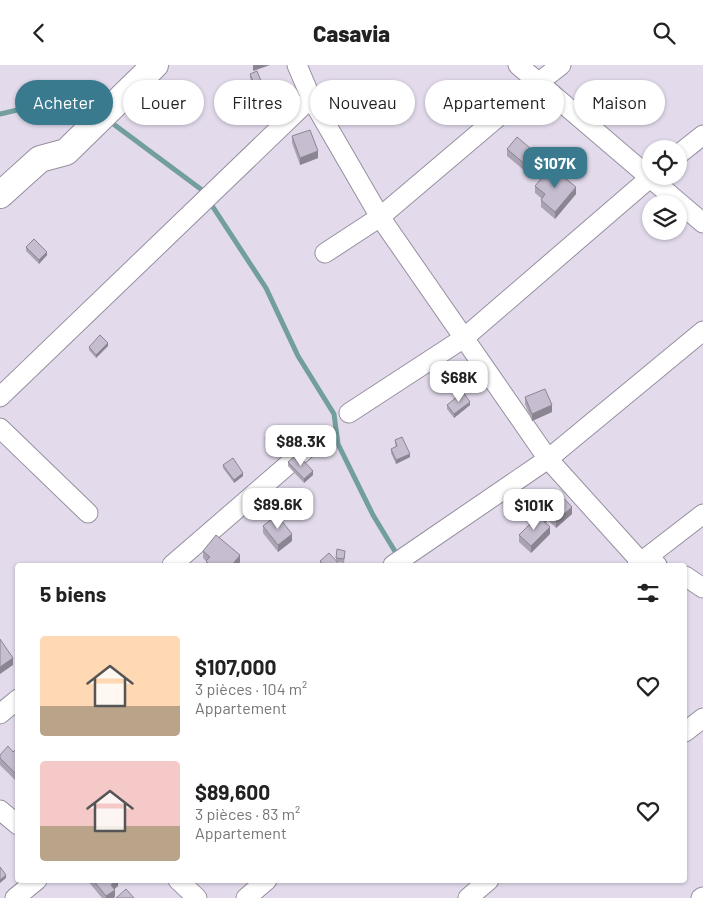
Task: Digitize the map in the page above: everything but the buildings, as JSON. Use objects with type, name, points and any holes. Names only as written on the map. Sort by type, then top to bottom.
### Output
[{"type":"street","points":[[0,195],[40,159],[66,152],[155,65]]},
{"type":"street","points":[[297,65],[310,96]]},
{"type":"street","points":[[518,65],[535,80]]},
{"type":"street","points":[[542,80],[562,65]]},
{"type":"street","points":[[0,397],[310,99]]},
{"type":"street","points":[[564,105],[642,170]]},
{"type":"street","points":[[327,125],[380,217],[548,459],[644,563]]},
{"type":"street","points":[[325,253],[380,217],[488,125]]},
{"type":"street","points":[[687,148],[703,135]]},
{"type":"street","points":[[349,413],[464,338],[642,185]]},
{"type":"street","points":[[660,185],[703,223]]},
{"type":"street","points":[[396,563],[548,459],[703,331]]},
{"type":"street","points":[[0,428],[88,513]]},
{"type":"street","points":[[174,563],[320,437]]},
{"type":"street","points":[[646,563],[703,514]]},
{"type":"street","points":[[687,577],[703,588]]},
{"type":"street","points":[[0,714],[15,702]]},
{"type":"street","points":[[687,730],[703,718]]},
{"type":"street","points":[[15,898],[33,883]]},
{"type":"street","points":[[181,883],[197,898]]},
{"type":"street","points":[[246,898],[264,883]]},
{"type":"street","points":[[468,898],[486,883]]},
{"type":"waterway","points":[[0,114],[15,110]]},
{"type":"waterway","points":[[113,124],[202,190],[204,194]]},
{"type":"waterway","points":[[209,201],[266,288],[298,356],[334,414],[338,444],[373,515],[399,558]]}]
